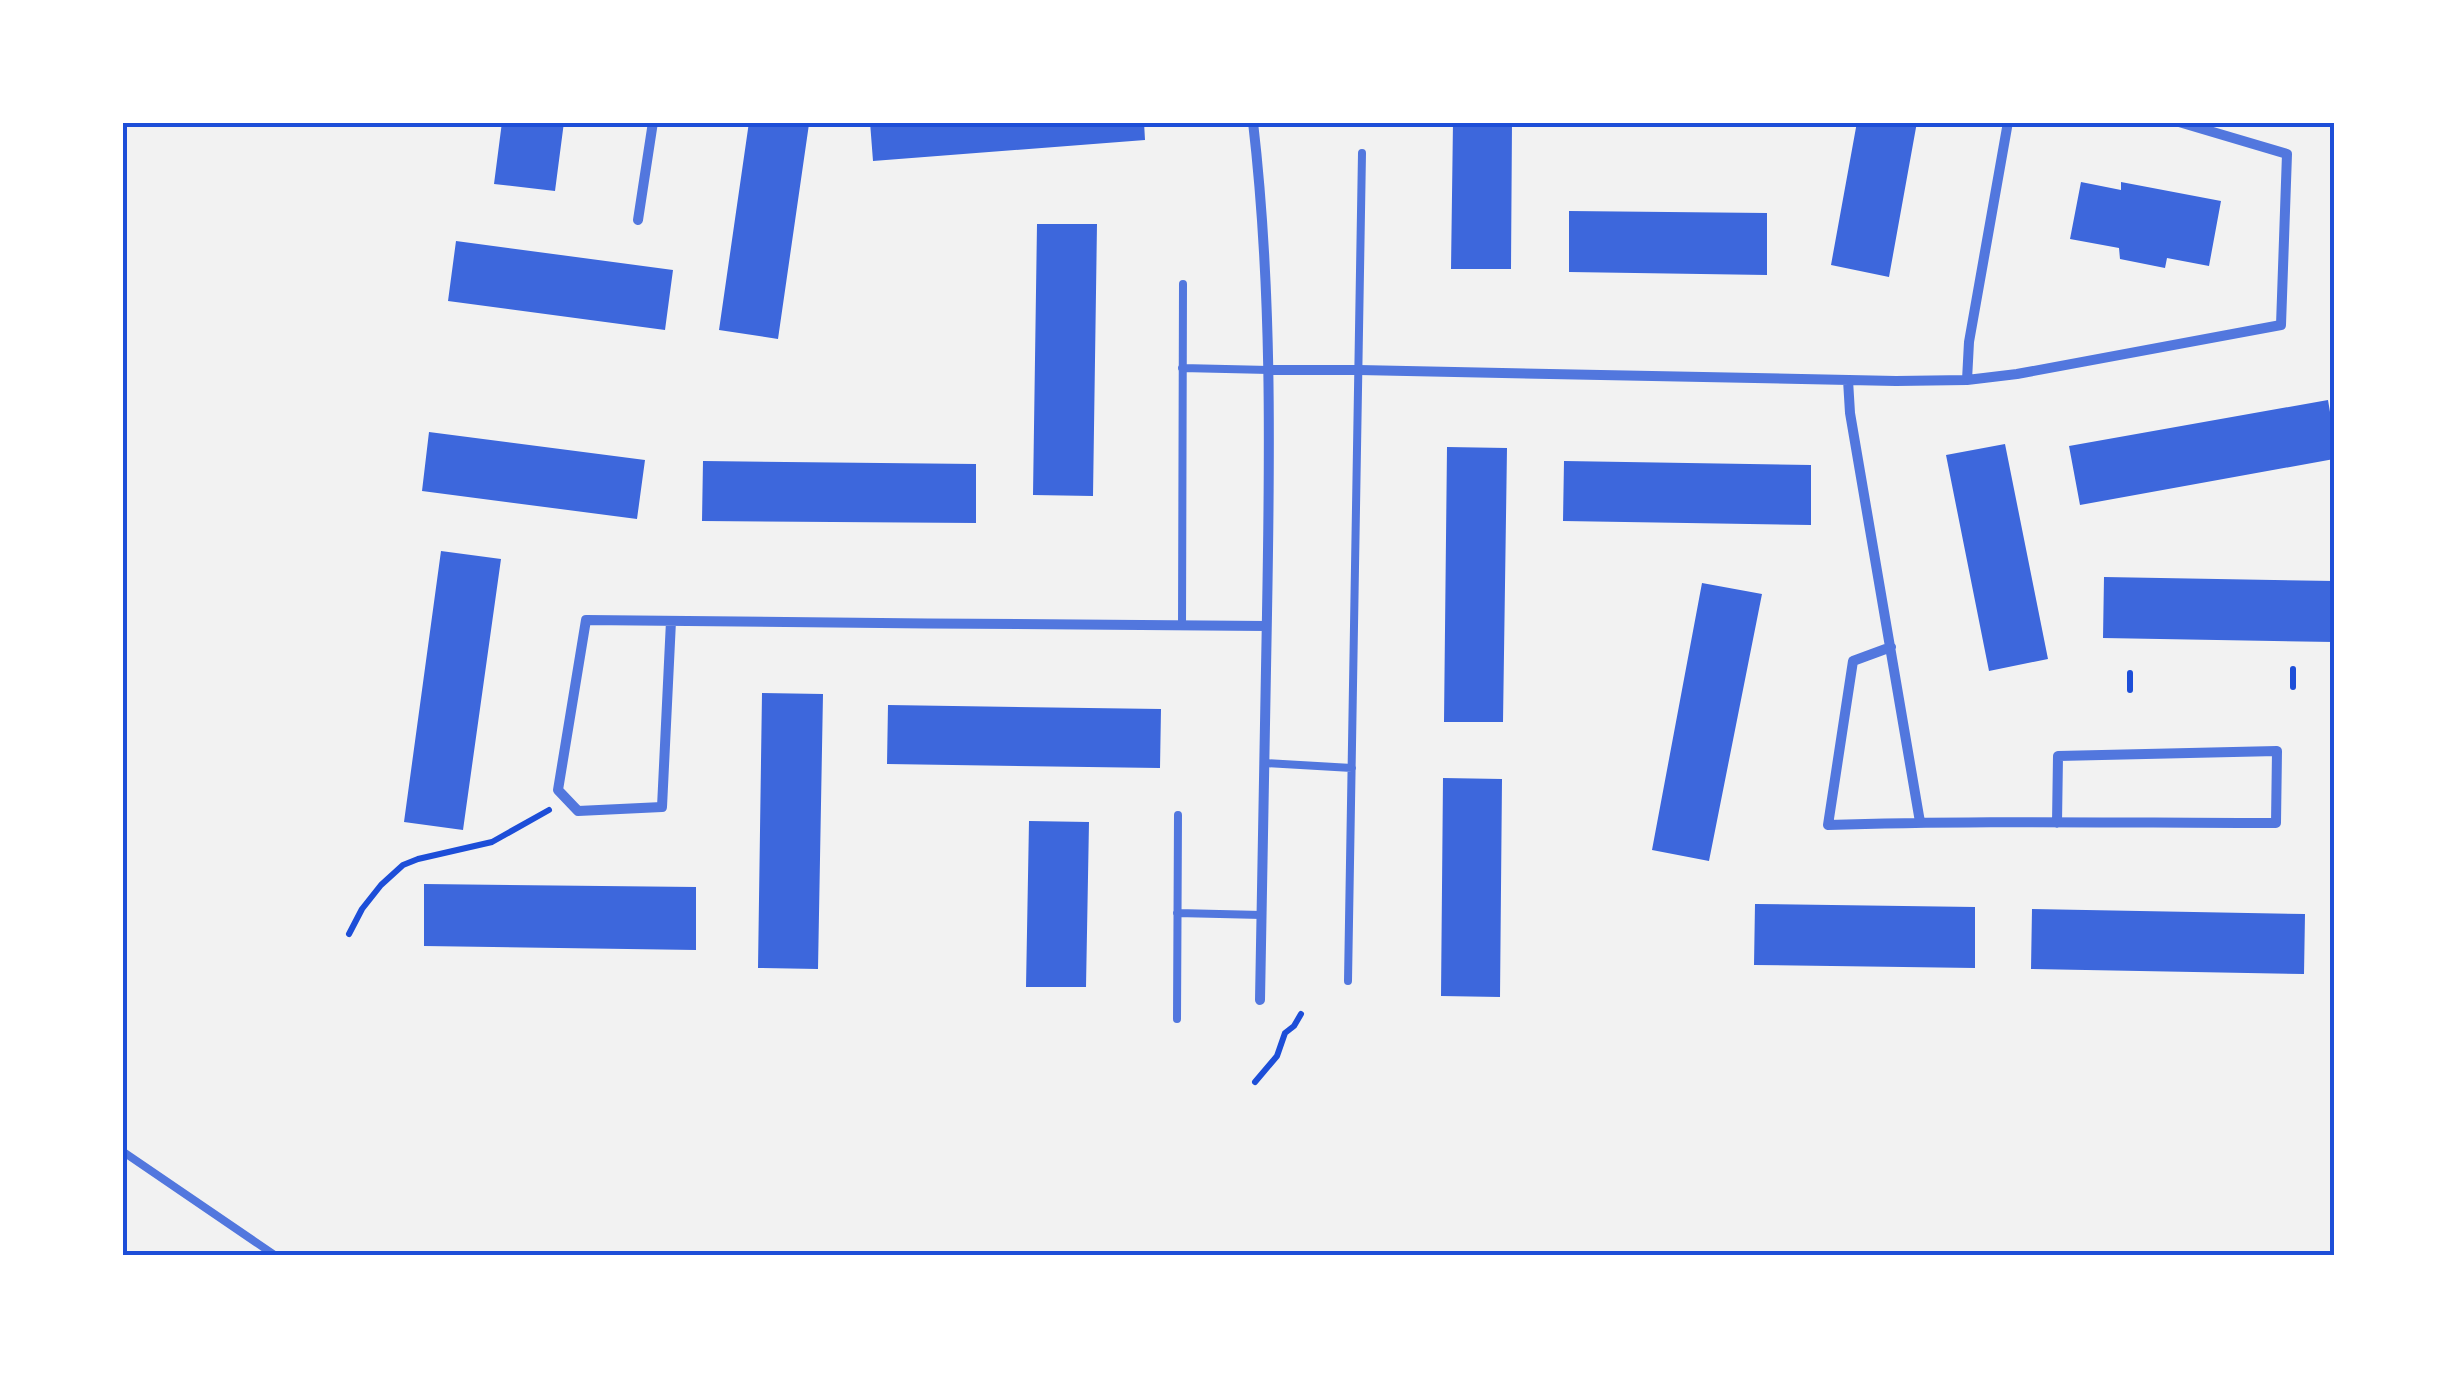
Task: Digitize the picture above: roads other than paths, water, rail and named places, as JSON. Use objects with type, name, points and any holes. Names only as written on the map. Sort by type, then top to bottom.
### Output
[{"type":"street","points":[[638,220],[653,122]]},
{"type":"street","points":[[1254,122],[1267,276],[1270,430],[1260,1000]]},
{"type":"street","points":[[1967,380],[1969,342],[2008,122]]},
{"type":"street","points":[[1269,370],[1967,380],[2281,325],[2287,154],[2179,122]]},
{"type":"street","points":[[1848,380],[1850,412],[1920,822]]},
{"type":"street","points":[[671,621],[662,807],[578,811],[558,790],[586,620],[1266,626]]},
{"type":"street","points":[[1890,646],[1853,661],[1828,825],[2276,823],[2277,751],[2058,756],[2057,822]]},
{"type":"lane","points":[[1348,981],[1362,153]]},
{"type":"lane","points":[[1182,626],[1183,284]]},
{"type":"lane","points":[[1182,368],[1269,370]]},
{"type":"lane","points":[[1264,763],[1352,768]]},
{"type":"lane","points":[[1176,1019],[1178,815]]},
{"type":"lane","points":[[1177,913],[1262,914]]},
{"type":"lane","points":[[122,1150],[276,1256]]}]
